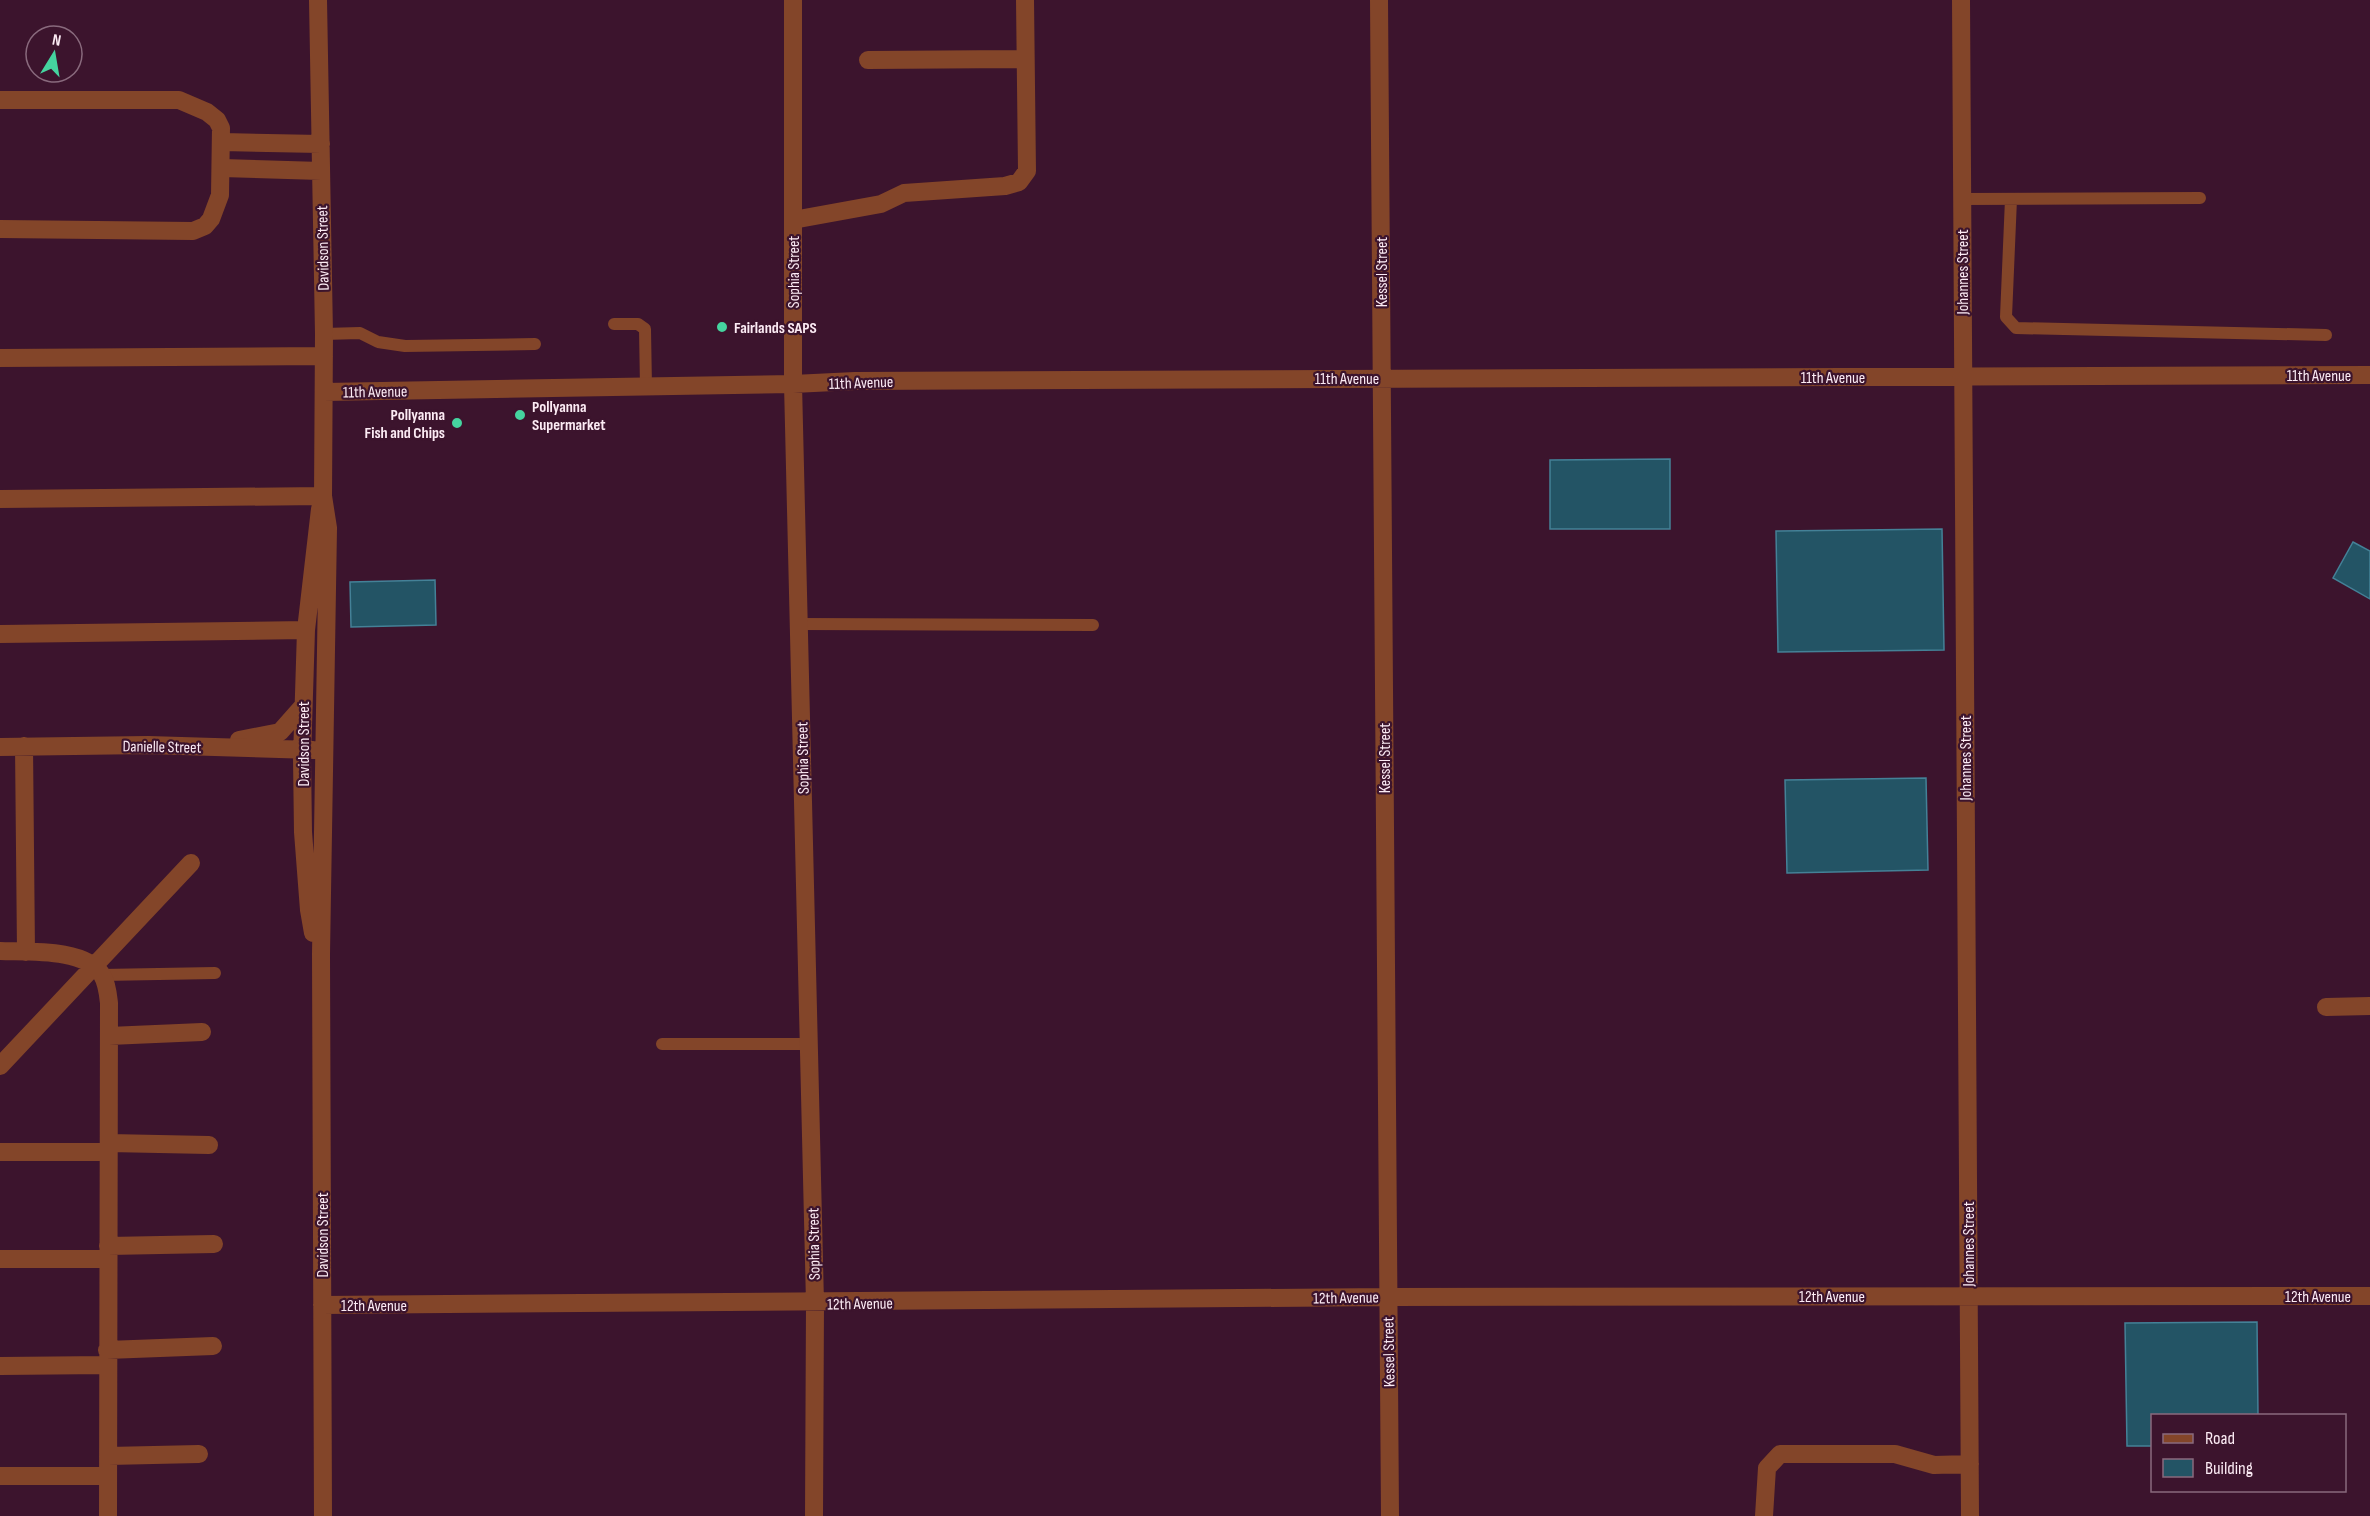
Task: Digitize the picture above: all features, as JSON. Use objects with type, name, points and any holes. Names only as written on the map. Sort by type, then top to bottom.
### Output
[{"type":"street","name":"Davidson Street","points":[[318,0],[324,334],[323,496],[328,528],[321,954],[323,1516]]},
{"type":"street","name":"Sophia Street","points":[[793,0],[793,384],[815,1303],[814,1516]]},
{"type":"street","points":[[793,220],[881,204],[904,192],[1005,186],[1019,182],[1027,171],[1025,0]]},
{"type":"street","name":"Kessel Street","points":[[1379,0],[1390,1516]]},
{"type":"street","name":"Johannes Street","points":[[1961,0],[1970,1516]]},
{"type":"street","points":[[868,60],[1025,58]]},
{"type":"street","points":[[0,100],[179,100],[197,106],[217,120],[221,129],[222,142],[220,195],[212,219],[205,226],[193,231],[0,229]]},
{"type":"street","points":[[222,142],[321,144]]},
{"type":"street","points":[[222,168],[321,171]]},
{"type":"street","points":[[0,358],[324,356]]},
{"type":"street","name":"11th Avenue","points":[[324,392],[855,381],[2370,375]]},
{"type":"street","name":"Davidson Street","points":[[321,954],[311,927],[309,909],[303,832],[302,750],[306,630],[315,528],[323,496]]},
{"type":"street","points":[[0,499],[323,496]]},
{"type":"street","points":[[0,634],[306,630]]},
{"type":"street","points":[[148,745],[226,742],[276,733],[286,727],[303,706]]},
{"type":"street","name":"Danielle Street","points":[[0,747],[148,745],[324,750]]},
{"type":"street","points":[[24,746],[26,952]]},
{"type":"street","points":[[0,1066],[98,971],[191,863]]},
{"type":"street","points":[[0,951],[63,954],[79,958],[98,971],[109,1003],[108,1516]]},
{"type":"street","points":[[2326,1007],[2370,1006]]},
{"type":"street","points":[[109,1036],[202,1032]]},
{"type":"street","points":[[0,1152],[209,1145]]},
{"type":"street","points":[[0,1259],[214,1244]]},
{"type":"street","name":"12th Avenue","points":[[322,1305],[1388,1297],[2370,1296]]},
{"type":"street","points":[[0,1366],[213,1346]]},
{"type":"street","points":[[108,1456],[199,1454]]},
{"type":"street","points":[[1764,1516],[1767,1468],[1780,1454],[1895,1454],[1934,1465],[1970,1464]]},
{"type":"street","points":[[0,1476],[108,1476]]},
{"type":"lane","points":[[1962,199],[2200,198]]},
{"type":"lane","points":[[2011,199],[2006,317],[2016,328],[2326,335]]},
{"type":"lane","points":[[614,324],[639,324],[645,329],[646,387]]},
{"type":"lane","points":[[324,334],[360,333],[378,342],[405,346],[535,344]]},
{"type":"lane","points":[[798,624],[1093,625]]},
{"type":"lane","points":[[98,971],[215,973]]},
{"type":"lane","points":[[662,1044],[808,1044]]},
{"type":"building","points":[[1670,459],[1670,529],[1550,529],[1550,460]]},
{"type":"building","points":[[1942,529],[1944,650],[1778,652],[1776,531]]},
{"type":"building","points":[[2353,542],[2370,551],[2370,599],[2333,578]]},
{"type":"building","points":[[435,580],[436,625],[351,627],[350,582]]},
{"type":"building","points":[[1926,778],[1928,870],[1787,873],[1785,780]]},
{"type":"building","points":[[2257,1322],[2258,1414],[2151,1414],[2151,1446],[2127,1446],[2125,1323]]},
{"type":"place","name":"Fairlands SAPS","points":[[722,327]]},
{"type":"place","name":"Pollyanna Supermarket","points":[[520,415]]},
{"type":"place","name":"Pollyanna Fish and Chips","points":[[457,423]]}]
